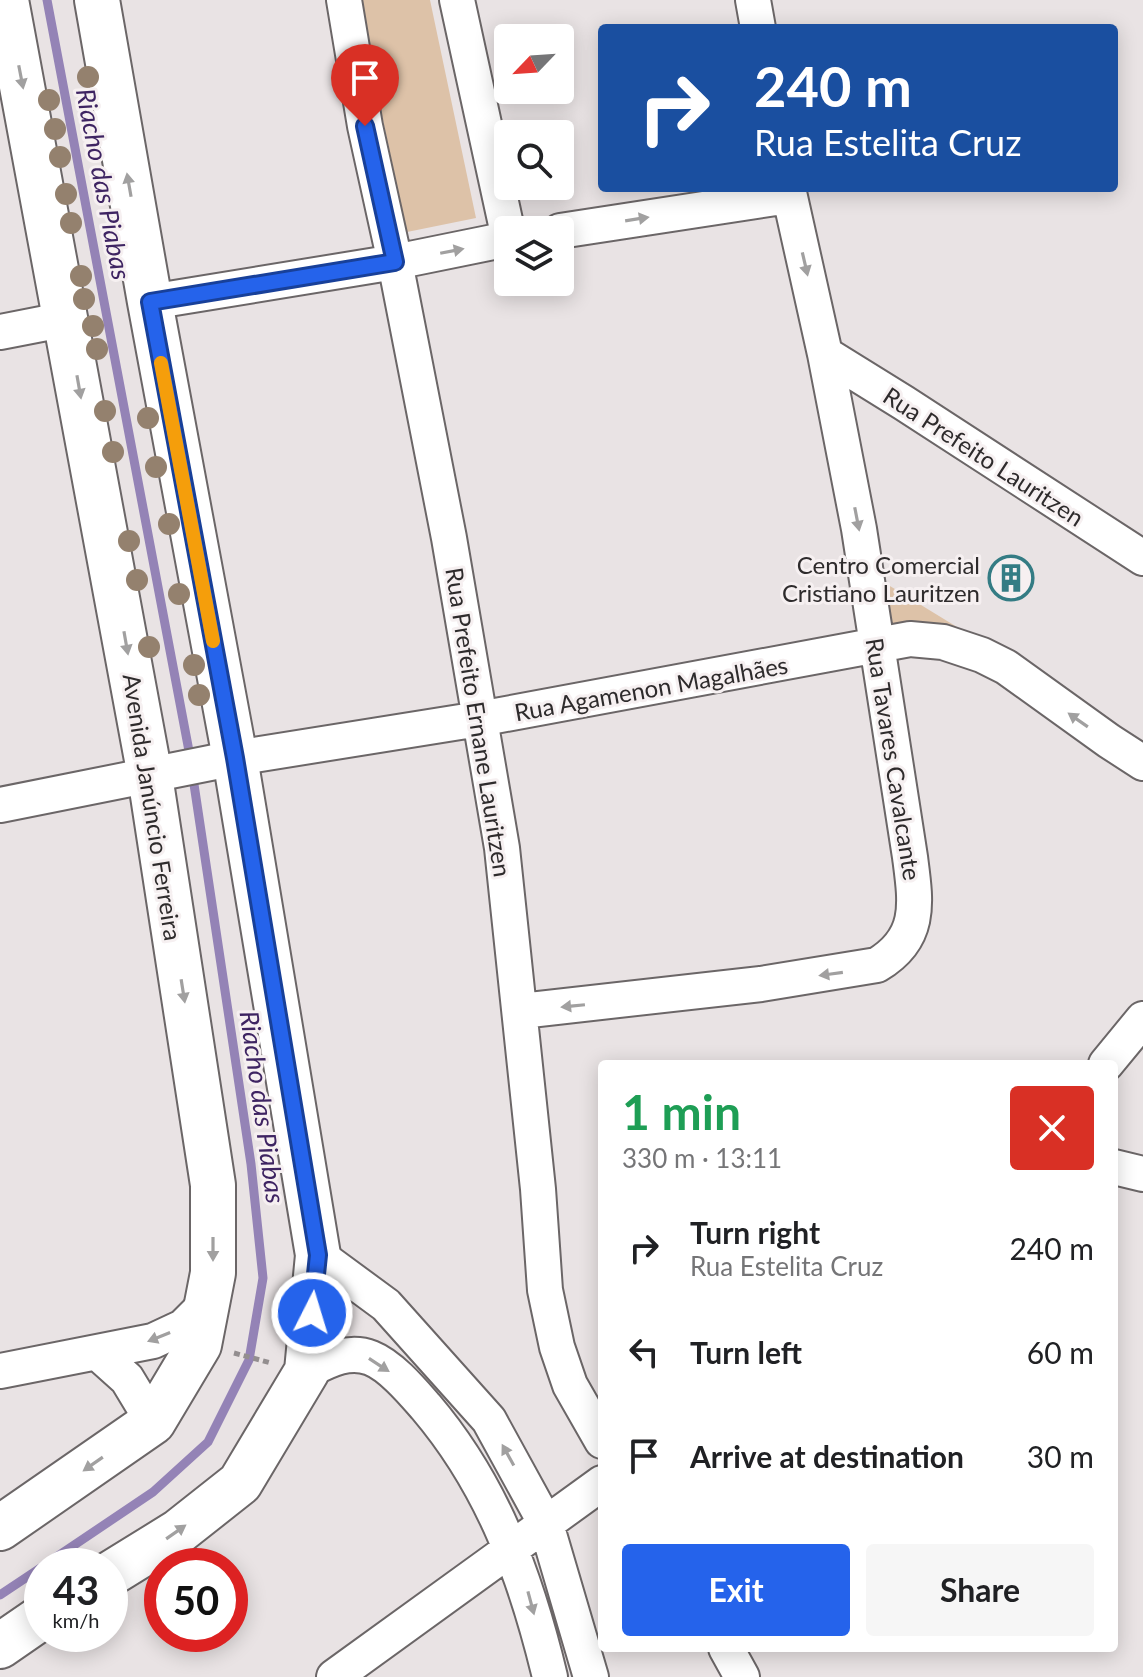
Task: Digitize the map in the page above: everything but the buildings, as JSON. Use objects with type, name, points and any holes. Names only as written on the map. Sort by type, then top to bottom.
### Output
[{"type":"main road","name":"Avenida Janúncio Ferreira","points":[[0,1528],[153,1422],[199,1345],[213,1273],[213,1185],[150,776],[6,0]]},
{"type":"main road","points":[[97,0],[235,758],[318,1255],[294,1368],[240,1483],[178,1532],[128,1563]]},
{"type":"main road","points":[[0,1646],[24,1629]]},
{"type":"street","name":"Rua Prefeito Ernane Lauritzen","points":[[344,0],[365,126],[449,538],[502,848],[521,1011],[545,1290],[557,1347],[570,1385],[598,1434]]},
{"type":"street","points":[[457,0],[504,216]]},
{"type":"street","points":[[753,0],[757,24]]},
{"type":"street","points":[[574,229],[788,192]]},
{"type":"street","name":"Rua Tavares Cavalcante","points":[[521,1011],[832,974],[877,965],[892,956],[905,942],[912,923],[915,897],[859,529],[825,354],[788,192]]},
{"type":"street","points":[[150,302],[395,262],[494,239]]},
{"type":"street","points":[[0,332],[67,319]]},
{"type":"street","name":"Rua Prefeito Lauritzen","points":[[825,354],[1143,558]]},
{"type":"street","name":"Rua Agamenon Magalhães","points":[[0,805],[235,758],[479,719],[910,639],[943,642],[1006,667],[1097,734],[1143,763]]},
{"type":"street","points":[[1109,1060],[1143,1019]]},
{"type":"street","points":[[1118,1168],[1143,1174]]},
{"type":"street","points":[[318,1255],[386,1305],[489,1420],[546,1524],[591,1677]]},
{"type":"street","points":[[0,1371],[153,1341],[183,1327],[209,1301]]},
{"type":"street","points":[[98,1353],[127,1379],[153,1422]]},
{"type":"street","points":[[294,1368],[339,1355],[370,1358],[406,1384],[455,1441],[492,1506],[511,1549],[528,1592],[550,1677]]},
{"type":"street","points":[[334,1677],[598,1486]]},
{"type":"street","points":[[728,1652],[742,1677]]},
{"type":"path","points":[[226,1351],[294,1368]]},
{"type":"shaded area","points":[[357,0],[430,0],[476,218],[407,232]]},
{"type":"shaded area","points":[[885,583],[957,627],[892,625]]},
{"type":"waterway","name":"Riacho das Piabas","points":[[47,0],[189,751],[251,1164],[263,1278],[249,1360],[208,1442],[153,1492],[70,1548]]},
{"type":"waterway","name":"Riacho das Piabas","points":[[0,1595],[24,1579]]},
{"type":"slow traffic","points":[[161,363],[213,641]]},
{"type":"place","name":"Centro Comercial Cristiano Lauritzen","points":[[1011,578]]},
{"type":"route","points":[[312,1313],[318,1255],[235,758],[150,302],[395,262],[365,126]]}]
